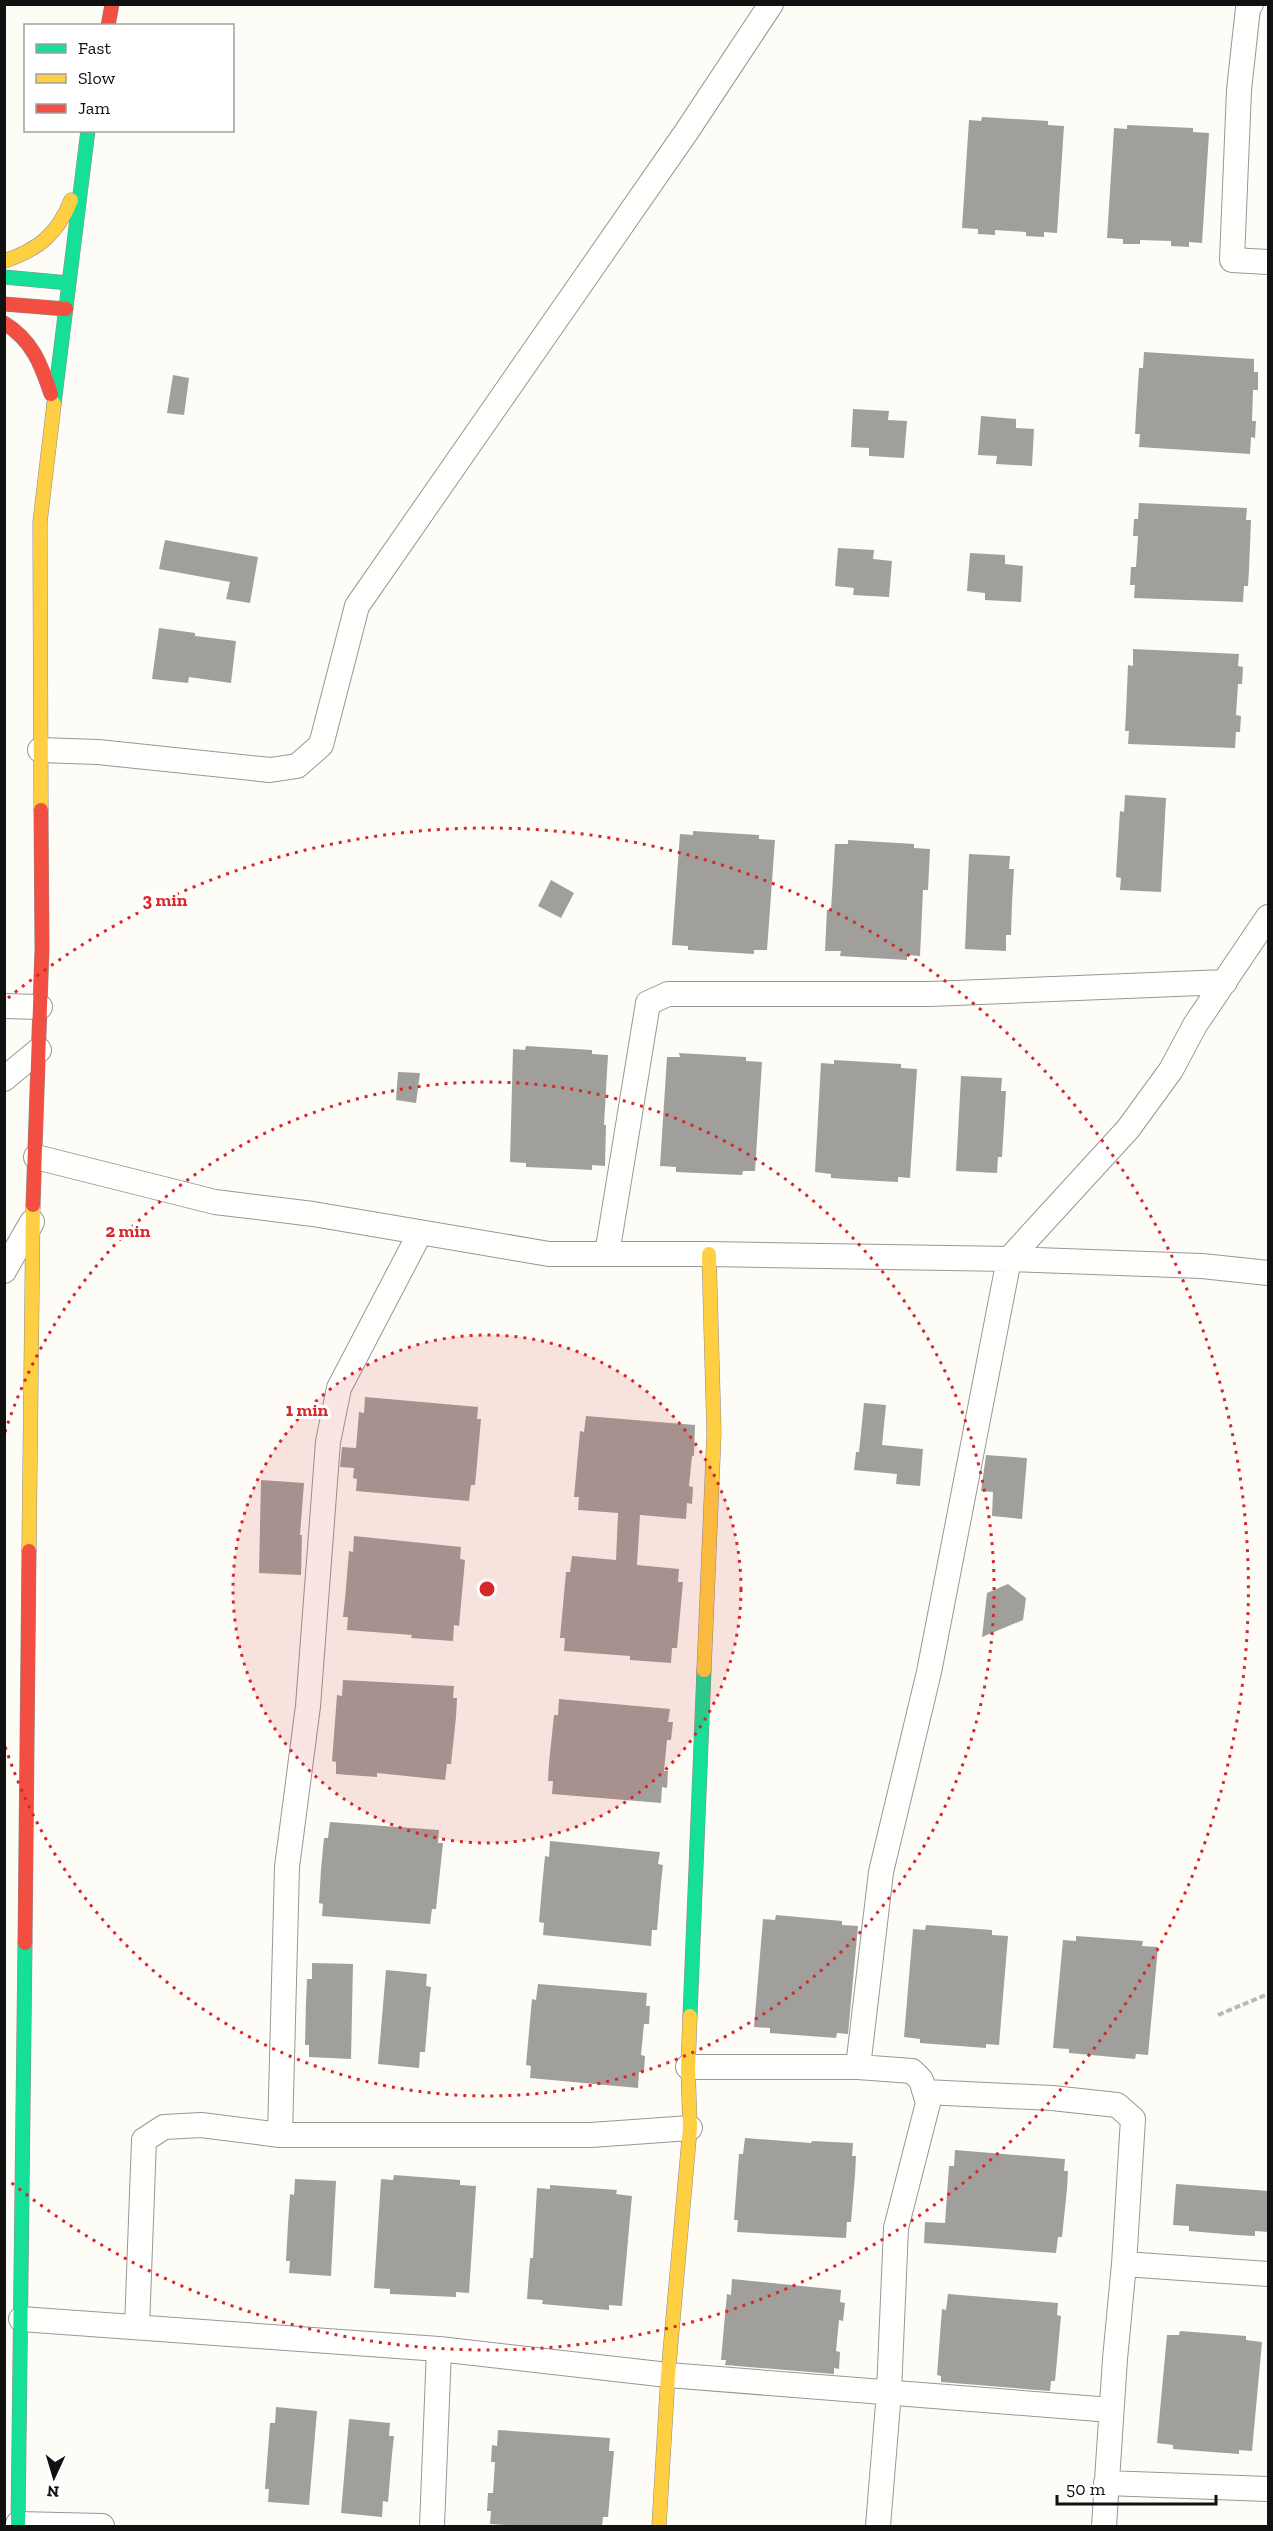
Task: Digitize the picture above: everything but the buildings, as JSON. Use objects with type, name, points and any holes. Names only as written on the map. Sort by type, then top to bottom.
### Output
[{"type":"main road","points":[[108,24],[112,4]]},
{"type":"main road","points":[[18,2525],[33,1220],[42,949],[40,522],[88,132]]},
{"type":"main road","points":[[4,261],[24,255],[49,240],[64,220],[82,166]]},
{"type":"main road","points":[[4,277],[69,283]]},
{"type":"main road","points":[[4,304],[66,309]]},
{"type":"main road","points":[[4,323],[13,327],[38,353],[54,401]]},
{"type":"main road","points":[[659,2526],[668,2375],[690,2128],[688,2067],[714,1433],[709,1254]]},
{"type":"street","points":[[40,750],[98,752],[270,770],[297,766],[321,745],[357,606],[687,131],[771,4]]},
{"type":"street","points":[[1251,4],[1248,8],[1239,90],[1232,260],[1269,262]]},
{"type":"street","points":[[858,2067],[881,1872],[929,1672],[1009,1259],[1128,1129],[1171,1070],[1195,1025],[1269,917]]},
{"type":"street","points":[[607,1254],[648,1003],[668,994],[930,994],[1225,982]]},
{"type":"street","points":[[4,1006],[40,1007]]},
{"type":"street","points":[[4,1079],[39,1050]]},
{"type":"street","points":[[36,1157],[214,1202],[313,1214],[549,1254],[1009,1259],[1202,1266],[1269,1274]]},
{"type":"street","points":[[4,1271],[33,1220]]},
{"type":"street","points":[[280,2135],[287,1867],[308,1706],[328,1442],[339,1388],[420,1233]]},
{"type":"street","points":[[688,2067],[858,2067],[912,2071],[921,2080],[928,2103],[896,2228],[889,2392],[878,2526]]},
{"type":"street","points":[[925,2092],[1052,2098],[1117,2105],[1133,2119],[1104,2526]]},
{"type":"street","points":[[137,2327],[144,2140],[164,2127],[201,2125],[280,2135],[591,2135],[690,2128]]},
{"type":"street","points":[[1124,2264],[1269,2274]]},
{"type":"street","points":[[21,2319],[439,2349],[668,2375],[1111,2410]]},
{"type":"street","points":[[432,2526],[439,2349]]},
{"type":"street","points":[[1106,2483],[1269,2490]]},
{"type":"street","points":[[18,2525],[102,2526]]},
{"type":"path","points":[[1218,2015],[1269,1994]]},
{"type":"traffic: fast","points":[[54,404],[88,132]]},
{"type":"traffic: fast","points":[[4,277],[69,283]]},
{"type":"traffic: fast","points":[[690,2016],[704,1670]]},
{"type":"traffic: fast","points":[[18,2526],[25,1943]]},
{"type":"traffic: slow","points":[[4,261],[27,252],[45,239],[60,222],[71,200]]},
{"type":"traffic: slow","points":[[41,810],[40,522],[54,404]]},
{"type":"traffic: slow","points":[[29,1551],[33,1205]]},
{"type":"traffic: slow","points":[[704,1670],[714,1433],[709,1254]]},
{"type":"traffic: slow","points":[[659,2526],[668,2375],[690,2128],[688,2067],[690,2016]]},
{"type":"traffic: jam","points":[[108,24],[112,4]]},
{"type":"traffic: jam","points":[[4,304],[66,309]]},
{"type":"traffic: jam","points":[[4,323],[29,345],[51,394]]},
{"type":"traffic: jam","points":[[33,1205],[42,949],[41,810]]},
{"type":"traffic: jam","points":[[25,1943],[29,1551]]}]
